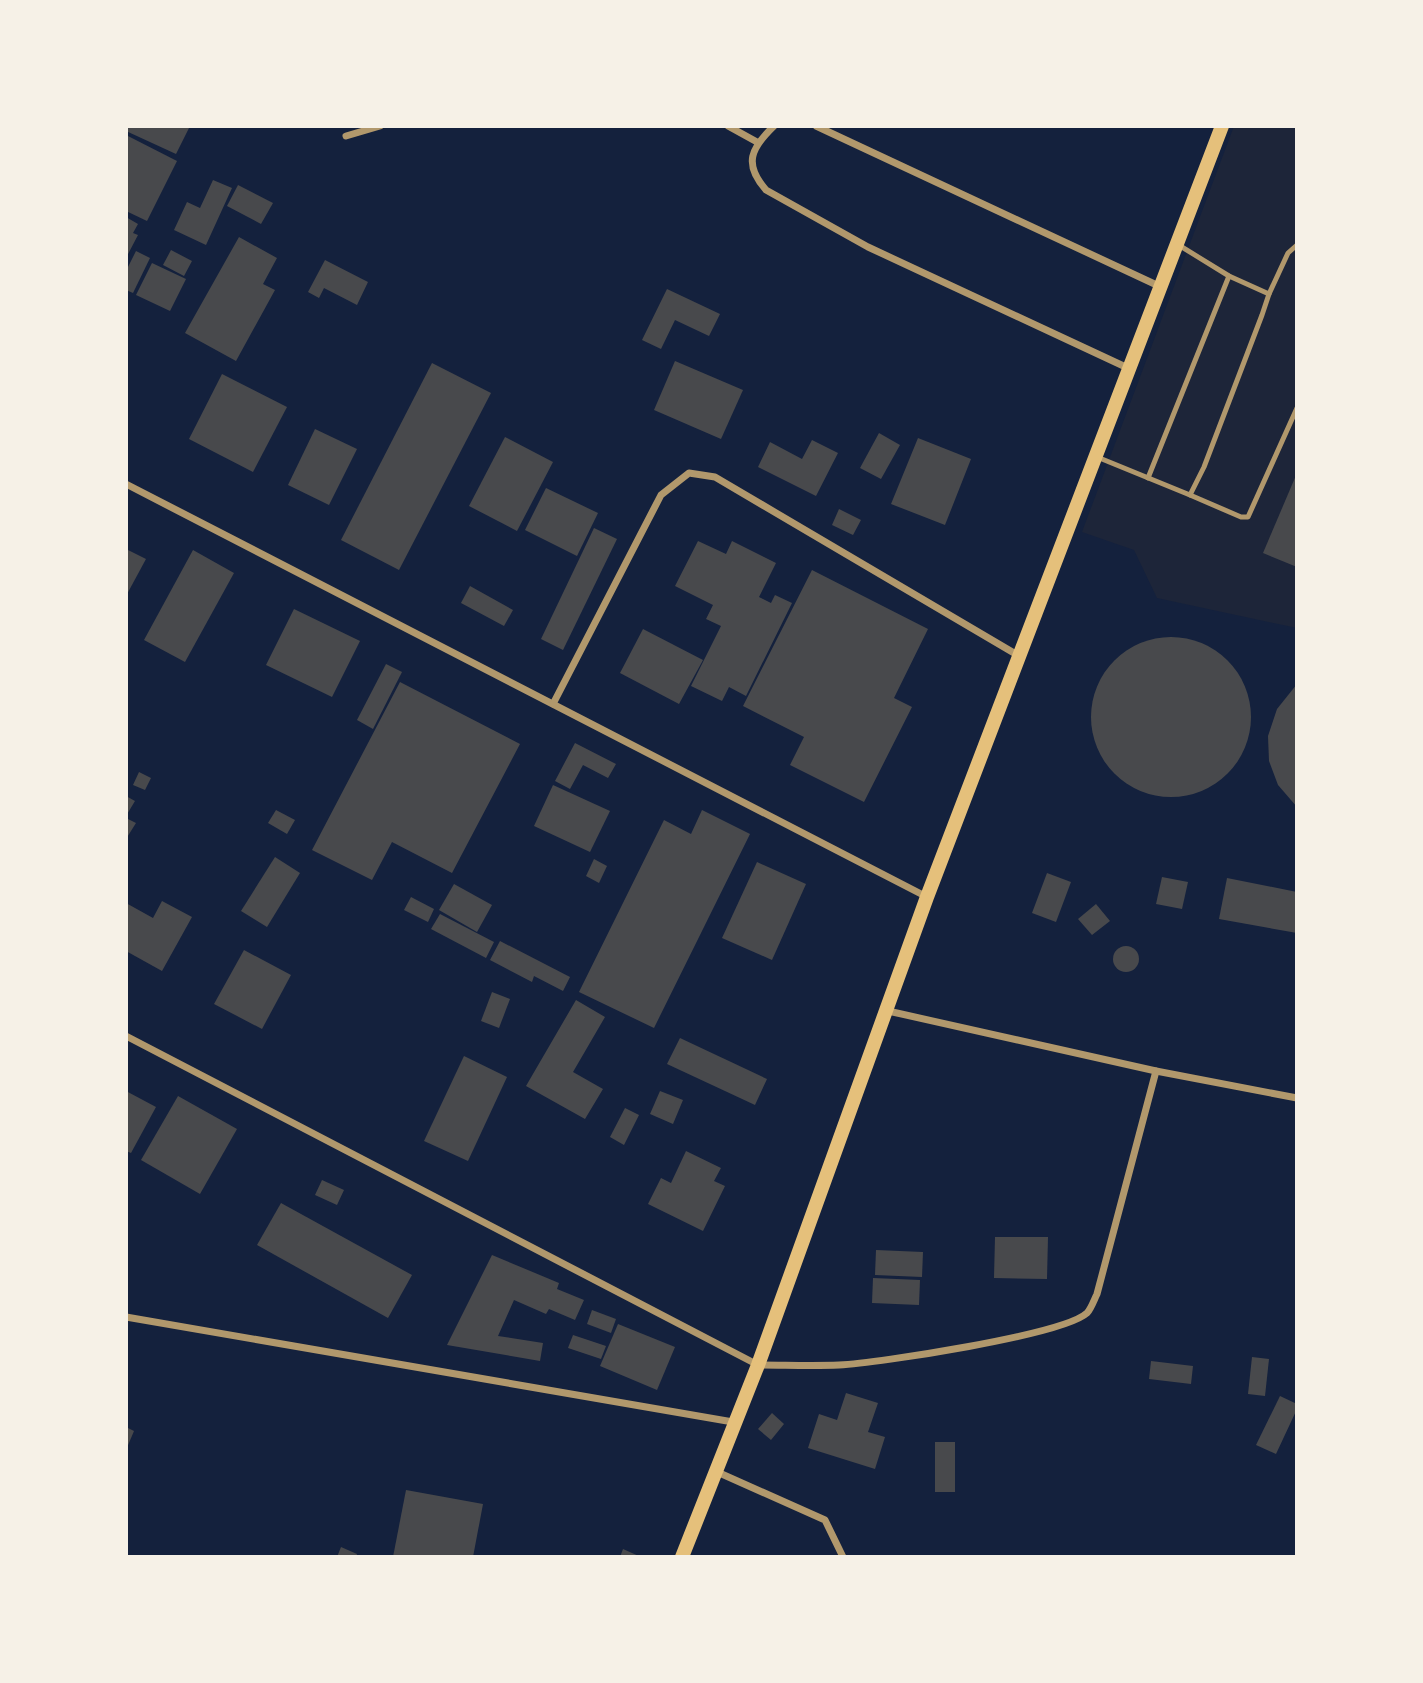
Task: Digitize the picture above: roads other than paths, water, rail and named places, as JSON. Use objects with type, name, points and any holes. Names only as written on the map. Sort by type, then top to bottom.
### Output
[{"type":"main road","points":[[682,1557],[758,1365],[927,897],[1222,126]]},
{"type":"street","points":[[346,136],[380,126]]},
{"type":"street","points":[[728,126],[757,142]]},
{"type":"street","points":[[774,126],[757,142],[752,159],[756,178],[766,190],[868,247],[1130,370]]},
{"type":"street","points":[[816,126],[1161,287]]},
{"type":"street","points":[[553,704],[661,495],[689,473],[715,477],[1020,657]]},
{"type":"street","points":[[126,484],[927,897]]},
{"type":"street","points":[[888,1011],[1156,1071],[1297,1098]]},
{"type":"street","points":[[126,1036],[758,1365],[841,1365],[892,1358],[1007,1339],[1071,1323],[1088,1312],[1097,1294],[1156,1071]]},
{"type":"street","points":[[126,1317],[733,1423]]},
{"type":"street","points":[[715,1471],[825,1520],[843,1557]]},
{"type":"lane","points":[[1177,244],[1229,276],[1269,295]]},
{"type":"lane","points":[[1190,495],[1204,467],[1269,295],[1288,253],[1297,245]]},
{"type":"lane","points":[[1147,478],[1229,276]]},
{"type":"lane","points":[[1097,457],[1241,517],[1248,517],[1297,408]]}]
